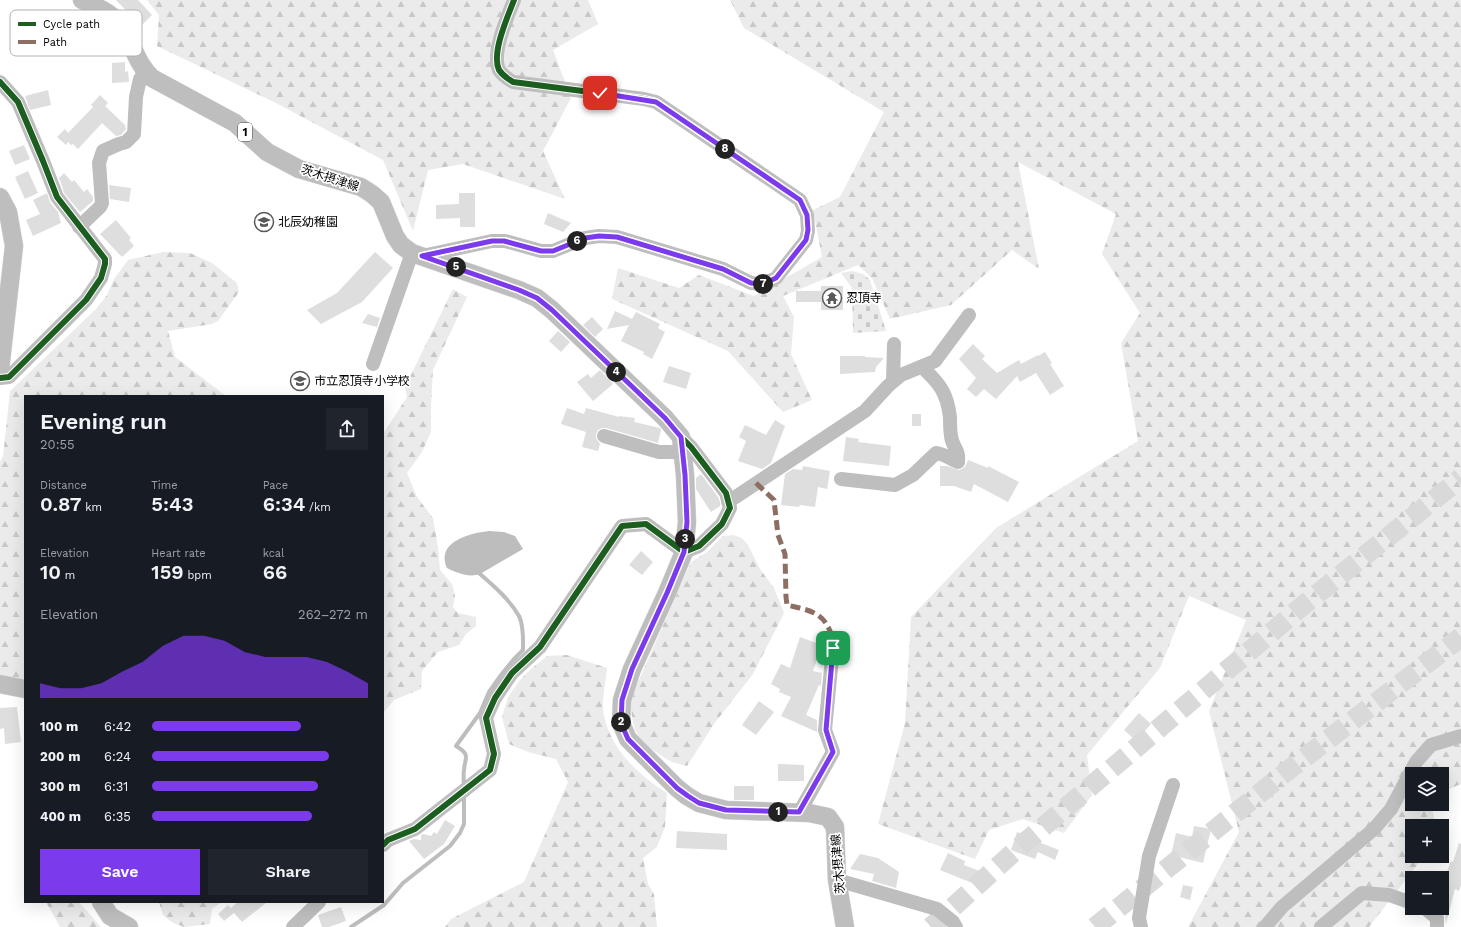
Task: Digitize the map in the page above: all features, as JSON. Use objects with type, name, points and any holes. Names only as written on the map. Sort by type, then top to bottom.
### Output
[{"type":"main road","name":"茨木摂津線","points":[[82,0],[101,10]]},
{"type":"main road","name":"茨木摂津線","points":[[136,56],[145,72],[152,78],[235,122],[267,152],[299,169],[361,188],[372,194],[381,202],[395,236],[401,246],[417,255],[519,290],[537,298],[552,310],[665,418],[682,445],[687,522],[684,552],[632,669],[622,700],[621,723],[628,739],[677,788],[699,803],[726,810],[799,812],[828,817],[835,827],[837,880],[845,927]]},
{"type":"main road","points":[[0,197],[8,212],[14,246],[0,370]]},
{"type":"main road","points":[[0,684],[24,689]]},
{"type":"main road","points":[[102,903],[110,916],[130,927]]},
{"type":"street","points":[[373,364],[417,255],[492,241],[504,241],[541,251],[553,251],[585,238],[599,236],[617,237],[723,269],[751,283],[763,284],[776,278],[806,240],[808,230],[807,215],[800,200],[656,102],[644,99],[513,82],[504,76],[498,68],[498,52],[501,34],[514,0]]},
{"type":"street","points":[[79,227],[100,207],[102,203],[99,164],[104,151],[126,142],[134,134],[136,97],[140,80],[145,72]]},
{"type":"street","points":[[0,82],[18,102],[57,197],[104,259],[105,264],[101,278],[86,300],[9,377],[0,378]]},
{"type":"street","points":[[728,502],[865,411],[893,381],[901,375],[935,361],[969,315]]},
{"type":"street","points":[[893,381],[894,344]]},
{"type":"street","points":[[841,479],[895,485],[913,475],[936,453],[945,454],[950,459],[958,462],[960,454],[951,437],[950,416],[946,395],[936,380],[922,367]]},
{"type":"street","points":[[384,844],[388,840],[415,829],[490,770],[494,754],[486,718],[495,698],[512,673],[540,647],[622,526],[646,524],[684,552],[699,546],[722,524],[730,508],[726,493],[690,447],[682,445],[659,452],[604,436]]},
{"type":"street","points":[[799,812],[833,752],[826,730],[833,648]]},
{"type":"street","points":[[1265,927],[1282,907],[1374,829],[1391,809],[1416,762],[1431,745],[1461,736]]},
{"type":"street","points":[[1141,927],[1139,918],[1149,856],[1173,785]]},
{"type":"street","points":[[837,880],[937,909],[953,922],[956,927]]},
{"type":"street","points":[[1321,927],[1362,893],[1389,895],[1405,901]]},
{"type":"street","points":[[293,927],[318,903]]},
{"type":"street","points":[[1433,915],[1437,918],[1437,927]]},
{"type":"green space","points":[[147,0],[588,0],[598,24],[553,50],[571,98],[543,151],[565,199],[463,164],[428,170],[413,231],[383,160],[274,102],[157,46],[159,15]]},
{"type":"green space","points":[[730,0],[1461,0],[1461,784],[1449,789],[1449,767],[1405,767],[1405,811],[1433,811],[1434,819],[1405,819],[1405,863],[1419,863],[1412,871],[1405,871],[1405,881],[1369,927],[1188,927],[1239,832],[1209,711],[1246,620],[1189,596],[1160,668],[1087,755],[1092,795],[1064,833],[1023,819],[989,830],[975,859],[878,824],[905,723],[911,617],[996,528],[1138,441],[1121,343],[1140,313],[1102,254],[1116,214],[1018,162],[1039,269],[1012,250],[951,305],[890,319],[872,278],[858,265],[783,296],[794,317],[791,354],[812,400],[783,412],[728,351],[612,299],[618,268],[679,288],[699,275],[754,296],[822,257],[813,210],[840,197],[884,112],[744,28]]},
{"type":"green space","points":[[163,252],[190,253],[212,263],[237,283],[239,292],[218,321],[212,324],[168,331],[175,357],[225,395],[24,395],[24,681],[0,676],[0,462],[3,456],[10,391],[96,309],[107,295],[114,279],[128,260]]},
{"type":"green space","points":[[852,271],[863,274],[870,280],[886,331],[853,333],[852,288],[841,273]]},
{"type":"green space","points":[[453,289],[467,297],[433,370],[431,432],[422,452],[407,473],[417,497],[433,518],[440,570],[452,584],[455,595],[453,607],[458,613],[476,617],[476,626],[466,634],[459,645],[438,652],[422,671],[421,689],[394,700],[384,712],[384,432],[407,397],[405,387]]},
{"type":"green space","points":[[733,535],[742,538],[748,545],[760,569],[774,588],[784,613],[753,674],[714,724],[687,766],[668,760],[649,747],[638,736],[633,723],[631,698],[691,562],[707,552],[723,536]]},
{"type":"green space","points":[[567,655],[607,668],[603,710],[611,736],[618,748],[635,768],[667,793],[665,827],[657,847],[643,858],[648,884],[654,894],[657,927],[445,927],[451,919],[524,882],[568,782],[556,759],[528,752],[509,744],[502,717],[508,697],[520,680],[531,669],[547,656]]},
{"type":"green space","points":[[47,903],[80,903],[101,927],[60,927]]},
{"type":"green space","points":[[159,903],[221,903],[212,909],[210,924],[184,927],[173,923],[163,915]]},
{"type":"shaded area","points":[[489,531],[504,532],[515,536],[523,549],[476,575],[463,574],[447,568],[445,559],[446,552],[450,545],[456,540],[464,537]]},
{"type":"building","points":[[116,0],[138,0],[152,15],[142,25],[142,10],[126,10]]},
{"type":"building","points":[[125,62],[125,72],[128,71],[129,82],[112,83],[112,63]]},
{"type":"building","points":[[48,90],[51,105],[30,110],[25,96]]},
{"type":"building","points":[[100,95],[108,103],[105,106],[125,125],[126,129],[121,135],[116,136],[102,123],[78,149],[73,144],[71,145],[68,142],[66,145],[57,137],[65,129],[68,133],[93,107],[91,105]]},
{"type":"building","points":[[24,145],[30,159],[15,165],[9,151]]},
{"type":"building","points":[[28,171],[38,193],[25,199],[15,177]]},
{"type":"building","points":[[64,173],[72,182],[74,180],[84,192],[87,189],[93,197],[93,201],[80,212],[64,193],[59,178]]},
{"type":"building","points":[[109,185],[131,188],[129,202],[110,199]]},
{"type":"building","points":[[47,193],[50,202],[58,212],[61,223],[33,236],[26,220],[40,214],[33,200]]},
{"type":"building","points":[[459,193],[475,193],[475,227],[460,227],[460,218],[436,219],[436,205],[459,204]]},
{"type":"building","points":[[548,213],[571,223],[563,232],[544,224]]},
{"type":"building","points":[[116,220],[131,238],[129,240],[134,246],[122,257],[100,234]]},
{"type":"building","points":[[375,252],[393,268],[362,302],[321,324],[307,310],[337,293]]},
{"type":"building","name":"忍頂寺","points":[[821,286],[843,286],[843,310],[821,310],[821,302],[796,302],[796,291],[821,291]]},
{"type":"building","points":[[615,311],[632,319],[636,312],[660,324],[658,328],[665,332],[652,359],[643,354],[644,352],[621,341],[629,325],[607,329]]},
{"type":"building","points":[[368,314],[380,318],[377,327],[362,323]]},
{"type":"building","points":[[592,317],[603,329],[595,337],[583,325]]},
{"type":"building","points":[[558,331],[570,342],[561,352],[549,341]]},
{"type":"building","points":[[973,344],[985,356],[982,359],[997,373],[1019,360],[1021,364],[1045,352],[1052,363],[1050,364],[1064,386],[1050,395],[1036,373],[1020,382],[1017,376],[996,399],[984,389],[976,397],[967,389],[976,378],[959,359]]},
{"type":"building","points":[[840,356],[884,358],[876,367],[875,372],[840,374]]},
{"type":"building","points":[[669,366],[691,373],[686,389],[663,382]]},
{"type":"building","points":[[600,370],[613,384],[593,401],[577,382],[588,374],[591,378]]},
{"type":"building","points":[[567,408],[584,414],[586,408],[619,417],[635,418],[634,422],[660,428],[661,430],[658,443],[602,428],[598,430],[596,434],[596,438],[600,444],[598,451],[582,447],[586,432],[561,424]]},
{"type":"building","points":[[912,414],[921,414],[921,426],[912,426]]},
{"type":"building","points":[[775,420],[785,426],[771,463],[762,469],[738,461],[746,441],[739,437],[745,425],[766,435]]},
{"type":"building","points":[[846,437],[859,439],[858,442],[891,446],[889,466],[843,461]]},
{"type":"building","points":[[968,460],[988,468],[988,466],[1019,482],[1008,502],[974,484],[971,492],[954,486],[940,486],[940,466],[947,466],[959,470],[965,467]]},
{"type":"building","points":[[803,466],[830,471],[827,489],[818,487],[815,507],[781,505],[785,474],[793,469],[802,470]]},
{"type":"building","points":[[701,474],[720,502],[720,506],[711,512],[696,489],[696,478]]},
{"type":"building","points":[[641,551],[653,562],[642,575],[629,565]]},
{"type":"building","points":[[800,637],[822,645],[813,671],[822,673],[821,686],[819,685],[806,715],[817,720],[817,732],[781,716],[791,697],[779,692],[780,689],[771,684],[781,664],[790,668]]},
{"type":"building","points":[[759,701],[774,712],[756,735],[742,725]]},
{"type":"building","points":[[17,707],[21,742],[5,744],[4,728],[0,729],[0,708]]},
{"type":"building","points":[[1139,713],[1151,724],[1138,739],[1134,739],[1124,730]]},
{"type":"building","points":[[778,764],[804,765],[804,781],[778,781]]},
{"type":"building","points":[[734,786],[754,786],[754,800],[734,800]]},
{"type":"building","points":[[445,820],[455,826],[444,844],[424,859],[409,841],[414,839],[421,840],[421,835],[423,834],[431,836],[434,832],[437,834]]},
{"type":"building","points":[[1194,826],[1211,829],[1203,863],[1171,855],[1176,833],[1192,837]]},
{"type":"building","points":[[677,831],[727,834],[727,850],[676,848]]},
{"type":"building","points":[[1017,832],[1042,841],[1041,843],[1059,850],[1055,860],[1038,852],[1035,859],[1011,850]]},
{"type":"building","points":[[1459,843],[1461,844],[1461,885],[1459,891],[1455,889],[1449,912],[1449,871],[1447,871],[1451,861],[1453,862]]},
{"type":"building","points":[[948,853],[965,861],[964,865],[987,874],[982,887],[940,870]]},
{"type":"building","points":[[860,854],[878,858],[899,872],[896,888],[872,881],[874,874],[850,869]]},
{"type":"building","points":[[1183,885],[1193,887],[1190,900],[1180,897]]},
{"type":"building","points":[[237,903],[266,903],[242,922],[234,913],[224,921],[218,914],[228,905],[231,908]]},
{"type":"building","points":[[341,907],[346,921],[329,927],[322,927],[318,915]]},
{"type":"building","points":[[1445,915],[1448,915],[1446,924]]},
{"type":"waterway","points":[[464,787],[466,756],[464,752],[456,746],[480,713],[489,692],[501,675],[523,650],[523,637],[521,620],[519,616],[496,588],[480,574]]},
{"type":"waterway","points":[[351,927],[384,905],[403,883],[450,846],[460,833],[464,824],[464,796]]},
{"type":"tunnel","points":[[931,927],[1016,850],[1306,603],[1461,478]]},
{"type":"tunnel","points":[[1095,927],[1286,772],[1461,637]]},
{"type":"marked path","points":[[756,483],[774,500],[778,535],[785,554],[787,605],[811,612],[821,617],[829,629],[833,648]]},
{"type":"cycle path","points":[[422,256],[492,241],[505,241],[541,251],[553,251],[585,238],[599,236],[617,237],[723,269],[751,283],[763,284],[776,278],[806,240],[808,231],[807,215],[800,200],[656,102],[644,99],[513,82],[505,77],[499,70],[497,54],[501,35],[514,0]]},
{"type":"cycle path","points":[[0,82],[18,102],[57,197],[105,259],[101,278],[86,300],[9,377],[0,378]]},
{"type":"cycle path","points":[[384,844],[388,840],[415,829],[490,770],[494,754],[486,718],[495,698],[512,673],[540,647],[622,526],[646,524],[684,552],[699,546],[722,524],[730,508],[726,493],[691,447],[681,437]]},
{"type":"place","name":"北辰幼稚園","points":[[264,222]]},
{"type":"place","name":"忍頂寺","points":[[832,298]]},
{"type":"place","name":"市立忍頂寺小学校","points":[[300,381]]},
{"type":"route","points":[[600,93],[656,102],[800,200],[807,215],[808,230],[806,240],[776,278],[763,284],[751,283],[723,269],[617,237],[599,236],[585,238],[553,251],[541,251],[504,241],[492,241],[422,256],[519,290],[537,298],[552,310],[665,418],[681,437],[685,475],[687,522],[684,552],[632,669],[622,700],[621,723],[628,739],[677,788],[699,803],[726,810],[799,812],[833,752],[826,730],[833,648]]}]
